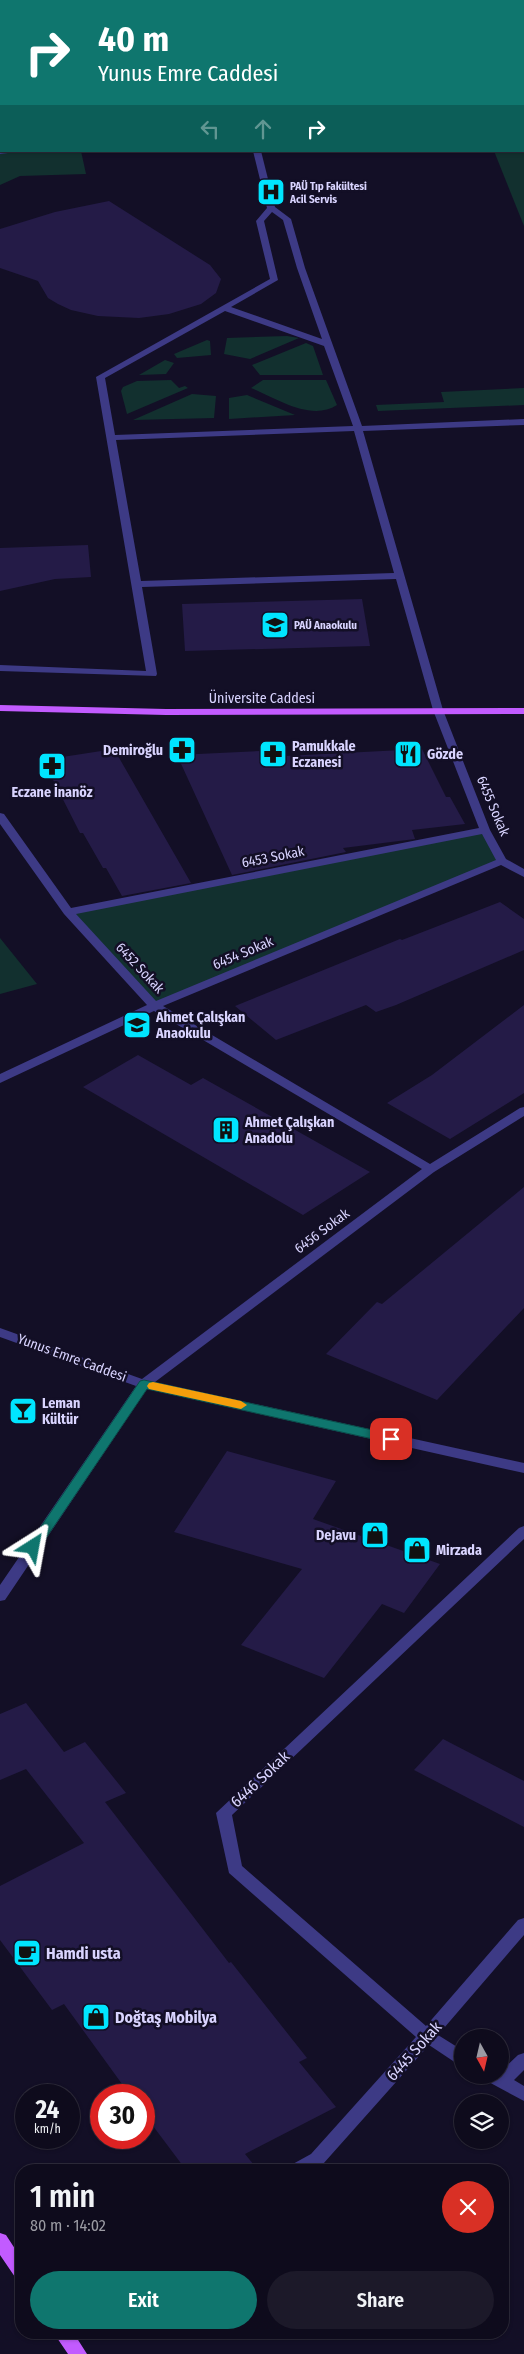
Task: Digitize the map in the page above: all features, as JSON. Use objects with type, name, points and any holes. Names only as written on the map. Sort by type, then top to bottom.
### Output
[{"type":"main road","name":"Üniversite Caddesi","points":[[0,708],[186,712],[524,711]]},
{"type":"main road","points":[[0,2240],[15,2263]]},
{"type":"main road","points":[[67,2339],[78,2354]]},
{"type":"street","points":[[0,668],[152,674],[100,377],[274,280],[260,221],[271,208],[257,152]]},
{"type":"street","name":"6455 Sokak","points":[[271,208],[287,219],[301,268],[358,428],[438,710],[485,830],[502,861]]},
{"type":"street","points":[[225,308],[328,344]]},
{"type":"street","points":[[110,438],[524,422]]},
{"type":"street","points":[[136,584],[399,576]]},
{"type":"street","name":"6452 Sokak","points":[[0,816],[68,912],[154,1006],[430,1169]]},
{"type":"street","name":"6453 Sokak","points":[[68,912],[485,830]]},
{"type":"street","points":[[502,861],[524,874]]},
{"type":"street","name":"6454 Sokak","points":[[0,1079],[154,1006],[502,861]]},
{"type":"street","name":"6456 Sokak","points":[[0,1596],[144,1384],[430,1169],[524,1111]]},
{"type":"street","name":"Yunus Emre Caddesi","points":[[0,1332],[144,1384],[524,1468]]},
{"type":"street","name":"6446 Sokak","points":[[427,2036],[235,1868],[224,1813],[524,1531]]},
{"type":"street","name":"6445 Sokak","points":[[308,2164],[317,2159],[524,1924]]},
{"type":"street","points":[[427,2036],[454,2053]]},
{"type":"street","points":[[509,2070],[524,2060]]},
{"type":"street","points":[[506,2084],[524,2094]]},
{"type":"green space","points":[[0,152],[81,152],[86,174],[20,176],[0,185]]},
{"type":"green space","points":[[494,152],[524,152],[524,226]]},
{"type":"green space","points":[[287,336],[299,338],[250,359],[224,354],[227,338]]},
{"type":"green space","points":[[207,340],[210,341],[211,355],[177,358],[174,354]]},
{"type":"green space","points":[[306,343],[313,346],[323,375],[260,375],[252,365]]},
{"type":"green space","points":[[165,360],[174,363],[166,374],[139,375]]},
{"type":"green space","points":[[171,380],[179,388],[185,386],[188,388],[127,414],[121,391],[123,387],[137,381]]},
{"type":"green space","points":[[263,380],[326,380],[337,405],[327,410],[316,411],[294,407],[251,388]]},
{"type":"green space","points":[[524,388],[524,405],[378,411],[376,405],[444,402],[441,392]]},
{"type":"green space","points":[[192,394],[216,396],[214,418],[133,420]]},
{"type":"green space","points":[[247,395],[295,415],[229,419],[229,398]]},
{"type":"green space","points":[[485,830],[502,861],[154,1006],[68,912]]},
{"type":"green space","points":[[0,938],[37,984],[0,994]]},
{"type":"building","points":[[109,201],[210,265],[221,279],[216,293],[201,304],[169,314],[139,318],[98,316],[71,310],[58,304],[48,298],[38,281],[0,268],[0,229],[55,212]]},
{"type":"building","points":[[88,545],[91,577],[55,579],[0,591],[0,548]]},
{"type":"building","name":"PAÜ Anaokulu","points":[[362,599],[370,646],[185,651],[182,604]]},
{"type":"building","points":[[114,749],[191,883],[122,896],[83,833],[80,833],[43,760]]},
{"type":"building","points":[[422,749],[446,797],[450,797],[465,824],[412,830],[415,839],[343,848],[346,852],[232,875],[177,755],[282,750],[285,756]]},
{"type":"building","points":[[500,902],[524,919],[524,950],[396,1005],[376,1012],[366,1005],[276,1040],[235,1006],[400,939],[402,940]]},
{"type":"building","points":[[524,1005],[524,1093],[450,1139],[387,1103],[432,1075]]},
{"type":"building","name":"Ahmet Çalışkan Anadolu","points":[[138,1055],[191,1085],[203,1078],[370,1172],[303,1215],[83,1087]]},
{"type":"building","points":[[524,1187],[524,1308],[437,1400],[326,1354],[377,1302],[382,1304]]},
{"type":"building","points":[[227,1451],[336,1481],[313,1519],[440,1564],[404,1613],[382,1604],[324,1678],[241,1645],[302,1569],[174,1532]]},
{"type":"building","points":[[26,1703],[64,1752],[85,1742],[126,1793],[105,1802],[229,1963],[231,1962],[307,2058],[299,2062],[336,2107],[245,2154],[253,2164],[182,2164],[155,2129],[155,2084],[122,2084],[64,2004],[52,2010],[0,1940],[0,1886],[84,1843],[26,1769],[0,1780],[0,1714]]},
{"type":"building","points":[[443,1739],[524,1781],[524,1827],[414,1770]]},
{"type":"slow traffic","points":[[153,1386],[241,1405]]},
{"type":"place","name":"PAÜ Tıp Fakültesi Acil Servis","points":[[271,192]]},
{"type":"place","name":"PAÜ Anaokulu","points":[[275,625]]},
{"type":"place","name":"Demiroğlu","points":[[182,750]]},
{"type":"place","name":"Pamukkale Eczanesi","points":[[273,754]]},
{"type":"place","name":"Gözde","points":[[408,754]]},
{"type":"place","name":"Eczane İnanöz","points":[[52,766]]},
{"type":"place","name":"Ahmet Çalışkan Anaokulu","points":[[137,1025]]},
{"type":"place","name":"Ahmet Çalışkan Anadolu","points":[[226,1130]]},
{"type":"place","name":"Leman Kültür","points":[[23,1411]]},
{"type":"place","name":"DeJavu","points":[[375,1535]]},
{"type":"place","name":"Mirzada","points":[[417,1550]]},
{"type":"place","name":"Hamdi usta","points":[[27,1953]]},
{"type":"place","name":"Doğtaş Mobilya","points":[[96,2017]]},
{"type":"route","points":[[33,1547],[144,1384],[391,1439]]}]
